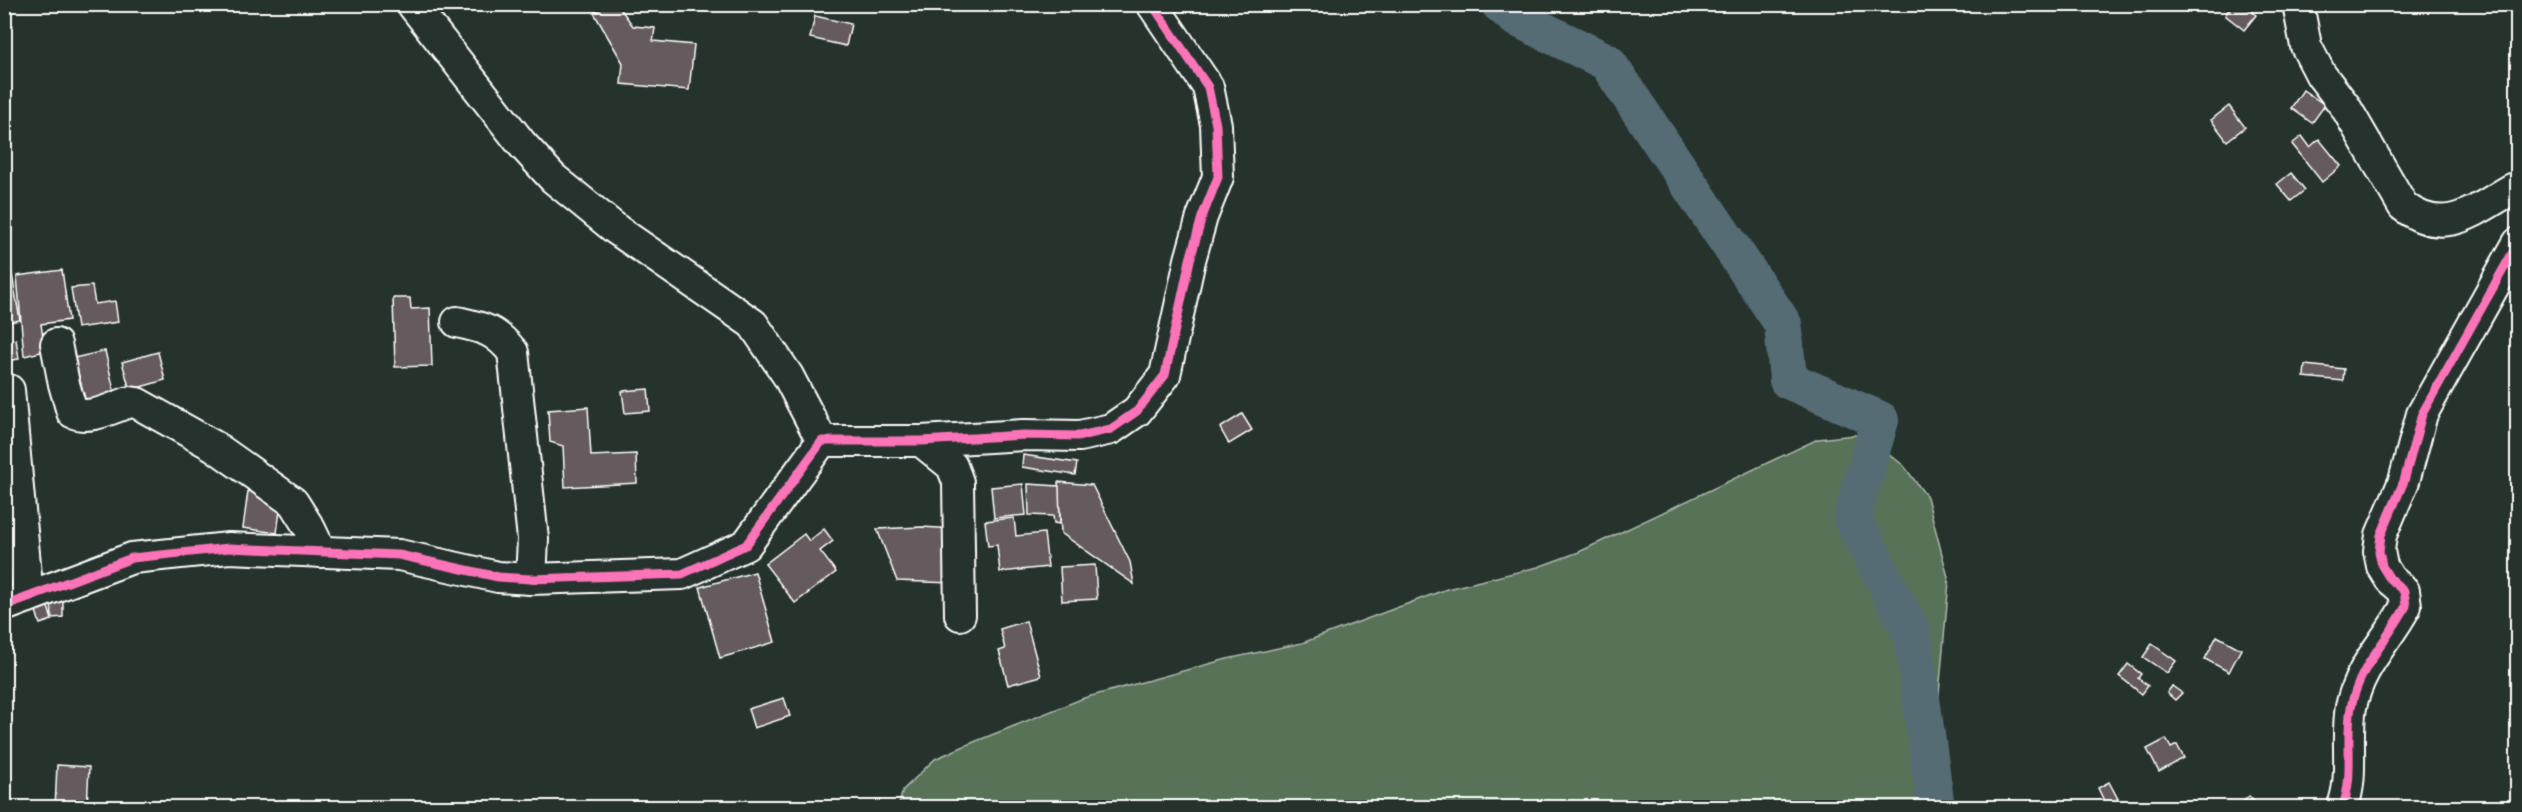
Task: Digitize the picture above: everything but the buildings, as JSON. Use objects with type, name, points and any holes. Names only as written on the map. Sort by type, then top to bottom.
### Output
[{"type":"street","points":[[412,4],[521,143],[553,178],[617,230],[753,324],[788,376],[822,441]]},
{"type":"street","points":[[822,441],[921,441],[1024,435],[1080,436],[1111,429],[1137,411],[1166,375],[1190,260],[1202,218],[1218,177],[1216,125],[1208,87],[1152,4]]},
{"type":"street","points":[[2298,4],[2307,46],[2321,75],[2345,106],[2403,206],[2427,220],[2448,222],[2512,189],[2517,189]]},
{"type":"street","points":[[2342,807],[2347,788],[2348,726],[2351,705],[2371,656],[2406,606],[2404,591],[2390,579],[2382,566],[2379,551],[2381,535],[2404,481],[2422,414],[2517,243]]},
{"type":"street","points":[[457,322],[486,328],[502,339],[513,352],[533,539],[531,579]]},
{"type":"street","points":[[56,344],[72,412],[79,416],[88,415],[130,402],[137,403],[205,441],[293,502],[321,552]]},
{"type":"street","points":[[9,390],[16,602],[132,558],[229,548],[399,555],[498,577],[531,579],[682,574],[746,545],[822,441]]},
{"type":"street","points":[[921,441],[952,466],[958,482],[960,615]]},
{"type":"green space","points":[[1855,435],[1873,441],[1904,466],[1927,497],[1949,581],[1929,807],[898,807],[903,790],[935,759],[1084,698],[1227,659],[1302,643],[1447,589],[1538,567],[1579,552],[1818,439]]},
{"type":"waterway","points":[[1500,4],[1515,17],[1607,62],[1783,324],[1788,380],[1880,420],[1852,518],[1912,633],[1936,808]]},
{"type":"cycle path","points":[[4,606],[132,558],[229,548],[399,555],[498,577],[531,579],[682,574],[746,545],[822,441],[921,441],[1024,435],[1080,436],[1111,429],[1137,411],[1165,375],[1190,260],[1202,217],[1218,177],[1216,125],[1208,87],[1152,4]]},
{"type":"cycle path","points":[[2342,808],[2348,784],[2349,719],[2355,692],[2367,666],[2406,606],[2404,591],[2390,579],[2382,566],[2379,551],[2381,535],[2404,481],[2422,414],[2518,243]]}]
